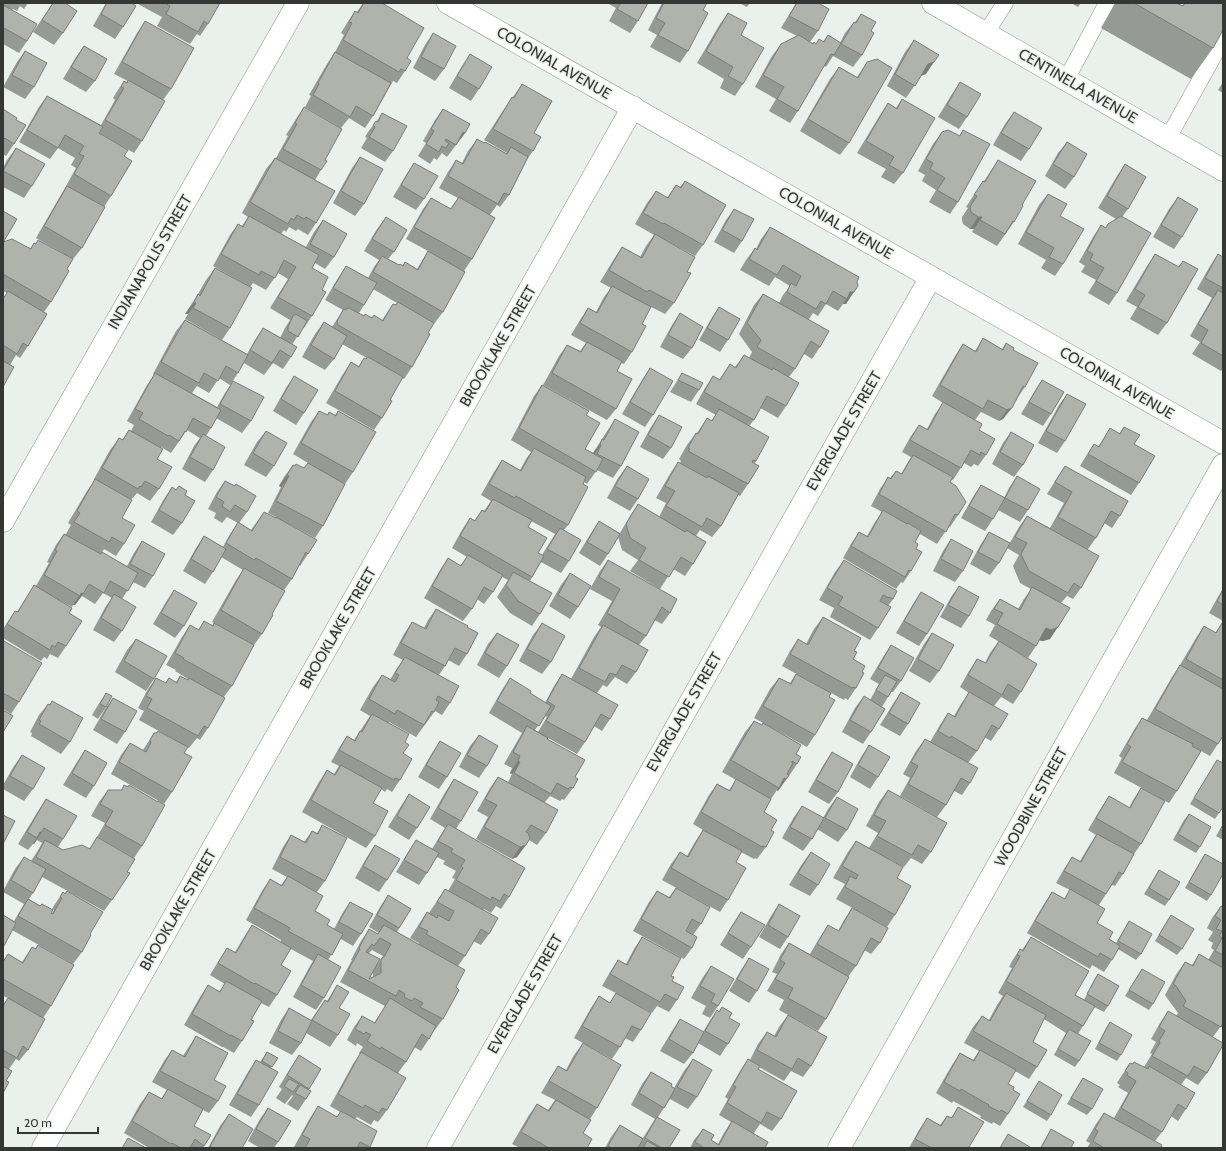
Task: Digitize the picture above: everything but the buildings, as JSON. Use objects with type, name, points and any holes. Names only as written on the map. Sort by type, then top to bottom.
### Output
[{"type":"street","name":"INDIANAPOLIS STREET","points":[[3,521],[298,3]]},
{"type":"street","name":"COLONIAL AVENUE","points":[[448,3],[1223,443]]},
{"type":"street","name":"CENTINELA AVENUE","points":[[933,3],[1223,170]]},
{"type":"street","name":"BROOKLAKE STREET","points":[[42,1148],[633,108]]},
{"type":"street","name":"EVERGLADE STREET","points":[[438,1148],[931,277]]},
{"type":"street","name":"WOODBINE STREET","points":[[839,1148],[1223,466]]},
{"type":"lane","points":[[986,33],[1005,3]]},
{"type":"lane","points":[[1066,80],[1107,3]]},
{"type":"lane","points":[[1168,138],[1223,39]]}]
